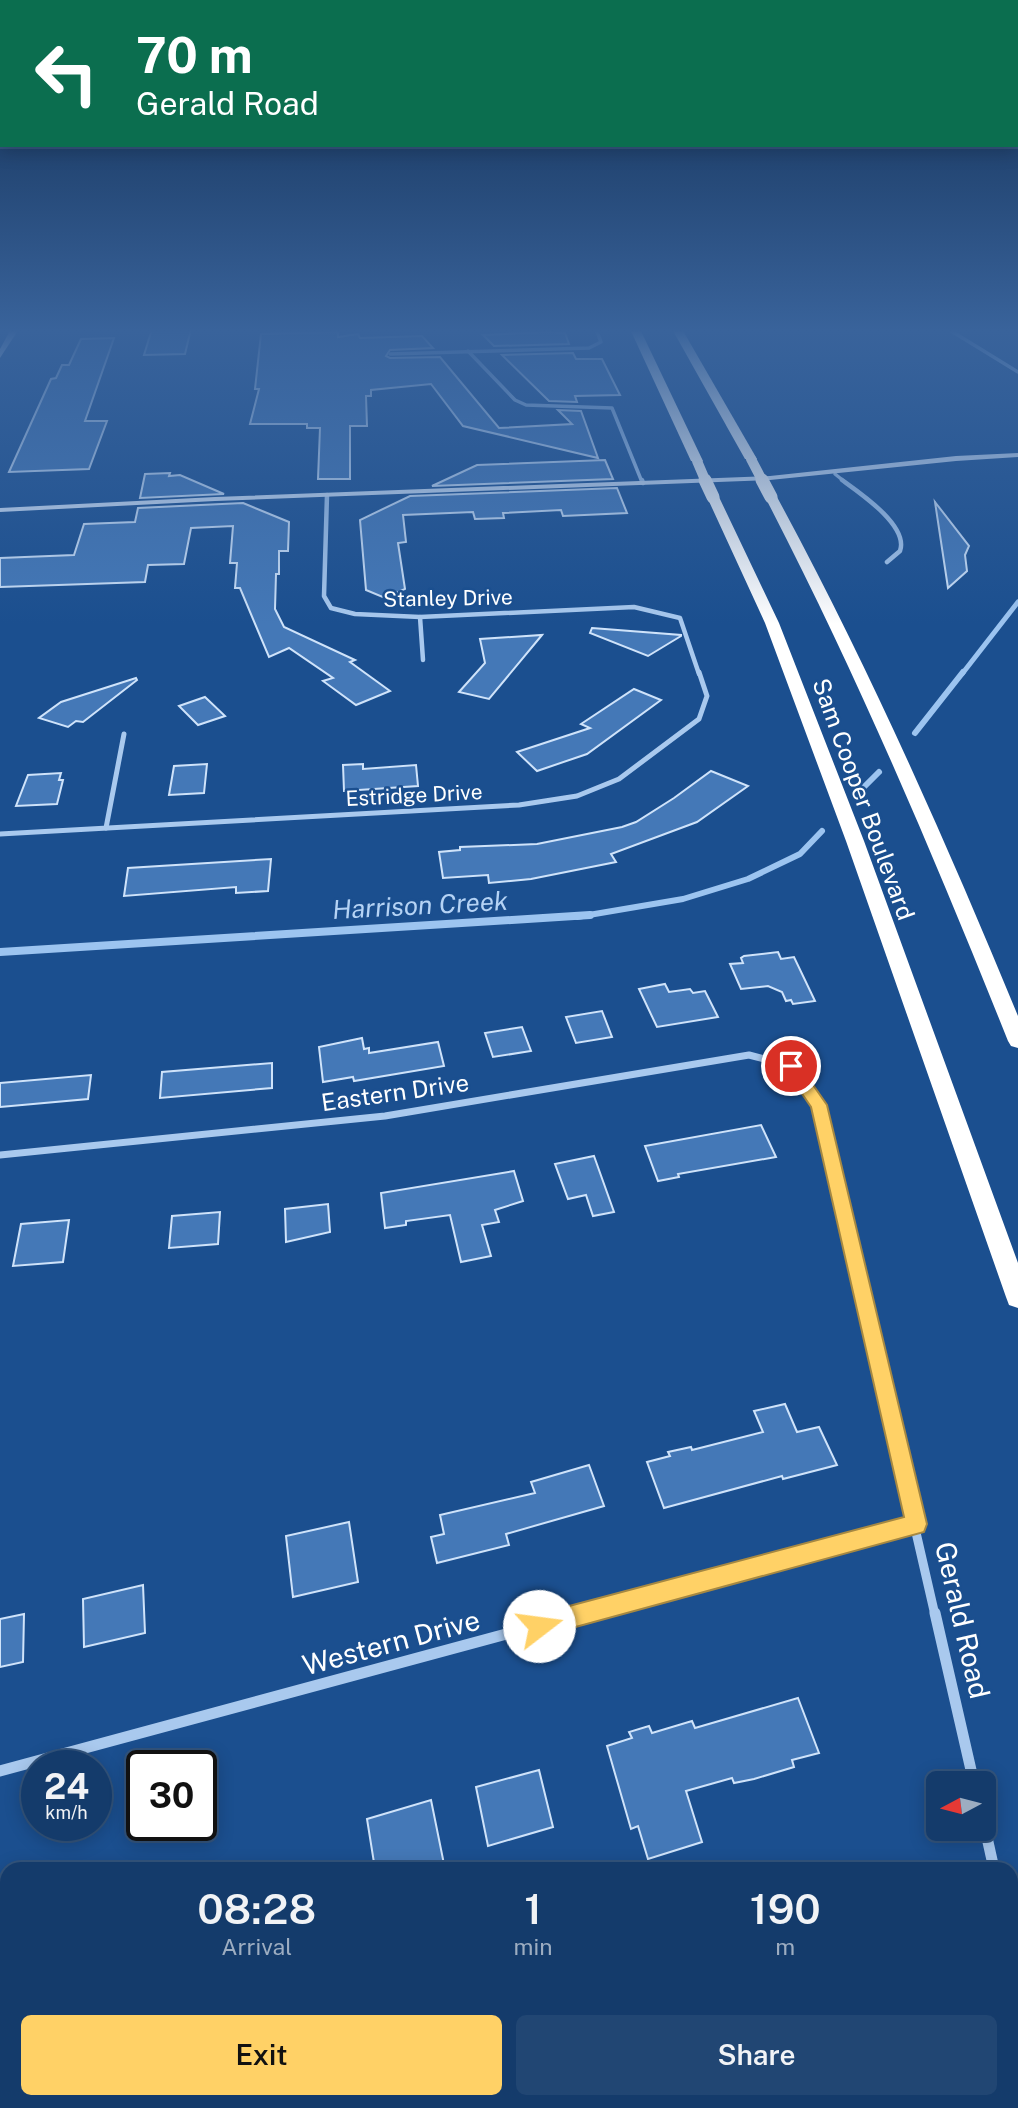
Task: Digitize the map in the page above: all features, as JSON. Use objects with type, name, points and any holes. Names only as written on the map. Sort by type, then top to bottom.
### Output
[{"type":"highway","name":"Sam Cooper Boulevard","points":[[681,427],[772,623],[855,841],[1018,1297]]},
{"type":"highway","name":"Sam Cooper Boulevard","points":[[733,427],[808,565],[869,689],[930,824],[1018,1041]]},
{"type":"main road","points":[[0,510],[835,474],[940,460],[1018,455]]},
{"type":"street","points":[[620,427],[643,483]]},
{"type":"street","points":[[835,474],[872,504],[895,528],[902,545],[900,551],[887,562]]},
{"type":"street","name":"Stanley Drive","points":[[327,495],[324,596],[331,608],[355,614],[420,617],[634,607],[680,618]]},
{"type":"street","points":[[420,617],[423,660]]},
{"type":"street","name":"Estridge Drive","points":[[0,834],[519,805],[577,796],[619,779],[699,719],[707,696],[680,618]]},
{"type":"street","points":[[106,828],[124,734]]},
{"type":"street","name":"Eastern Drive","points":[[0,1155],[385,1116],[749,1055],[791,1066]]},
{"type":"street","name":"Gerald Road","points":[[791,1066],[818,1105],[971,1771]]},
{"type":"street","name":"Western Drive","points":[[0,1771],[916,1524]]},
{"type":"street","points":[[988,1841],[992,1862]]},
{"type":"building","points":[[29,427],[105,427],[89,469],[9,472]]},
{"type":"building","points":[[350,427],[350,479],[318,479],[320,428],[307,428]]},
{"type":"building","points":[[469,427],[587,427],[598,458]]},
{"type":"building","points":[[605,460],[613,479],[432,486],[477,465]]},
{"type":"building","points":[[170,473],[169,476],[180,475],[224,494],[140,498],[145,474]]},
{"type":"building","points":[[617,488],[627,513],[563,516],[561,510],[503,513],[504,518],[475,519],[473,512],[403,515],[406,542],[398,543],[405,589],[385,598],[366,590],[360,520],[410,496]]},
{"type":"building","points":[[935,502],[969,546],[965,555],[967,571],[948,588]]},
{"type":"building","points":[[243,503],[289,522],[288,551],[279,551],[279,574],[276,574],[275,609],[284,627],[355,660],[350,662],[390,691],[356,705],[323,681],[333,678],[289,648],[269,657],[240,588],[235,588],[237,563],[230,563],[233,526],[191,528],[184,564],[148,565],[145,582],[0,587],[0,558],[74,555],[84,524],[135,522],[138,508]]},
{"type":"building","points":[[592,628],[681,636],[648,656],[590,633]]},
{"type":"building","points":[[542,635],[489,699],[459,692],[485,663],[480,639]]},
{"type":"building","points":[[136,678],[137,680],[83,722],[76,721],[68,727],[39,718],[61,702]]},
{"type":"building","points":[[634,689],[661,700],[587,754],[537,771],[517,752],[590,728],[581,724]]},
{"type":"building","points":[[205,697],[225,716],[198,725],[179,706]]},
{"type":"building","points":[[207,764],[204,793],[169,795],[174,766]]},
{"type":"building","points":[[363,764],[363,769],[416,765],[418,786],[344,791],[343,765]]},
{"type":"building","points":[[711,771],[748,786],[697,822],[611,854],[616,862],[531,879],[489,883],[488,875],[443,878],[439,852],[460,850],[460,847],[537,844],[622,827],[636,822]]},
{"type":"building","points":[[61,773],[59,780],[63,780],[57,804],[16,806],[28,775]]},
{"type":"building","points":[[271,859],[268,891],[236,893],[236,887],[124,896],[128,868]]},
{"type":"building","points":[[778,952],[781,959],[794,957],[815,1001],[793,1004],[791,1000],[786,1001],[782,992],[768,986],[741,989],[730,964],[743,963],[741,958],[744,956]]},
{"type":"building","points":[[665,984],[669,992],[690,989],[693,993],[705,991],[718,1017],[657,1027],[639,989]]},
{"type":"building","points":[[602,1011],[612,1037],[576,1043],[566,1017]]},
{"type":"building","points":[[522,1027],[531,1051],[493,1057],[485,1033]]},
{"type":"building","points":[[362,1038],[364,1049],[369,1048],[369,1053],[438,1042],[444,1066],[354,1081],[353,1077],[323,1082],[319,1047]]},
{"type":"building","points":[[272,1063],[272,1088],[160,1098],[162,1072]]},
{"type":"building","points":[[91,1075],[88,1099],[0,1107],[0,1083]]},
{"type":"building","points":[[761,1125],[776,1157],[678,1174],[679,1177],[658,1181],[645,1146]]},
{"type":"building","points":[[594,1156],[614,1212],[593,1216],[586,1195],[568,1199],[555,1164]]},
{"type":"building","points":[[514,1171],[523,1201],[495,1210],[499,1222],[482,1225],[491,1256],[461,1262],[450,1215],[406,1221],[406,1225],[385,1228],[381,1193]]},
{"type":"building","points":[[328,1204],[330,1232],[286,1242],[285,1209]]},
{"type":"building","points":[[220,1212],[218,1244],[169,1248],[172,1216]]},
{"type":"building","points":[[69,1220],[63,1262],[13,1266],[21,1224]]},
{"type":"building","points":[[785,1404],[797,1432],[819,1427],[837,1465],[783,1479],[782,1476],[664,1508],[647,1462],[670,1456],[668,1452],[691,1447],[692,1450],[763,1432],[754,1411]]},
{"type":"building","points":[[589,1465],[604,1506],[506,1534],[509,1545],[437,1563],[431,1537],[444,1534],[440,1515],[535,1493],[531,1482]]},
{"type":"building","points":[[349,1522],[358,1582],[293,1597],[286,1536]]},
{"type":"building","points":[[143,1585],[145,1633],[84,1647],[83,1599]]},
{"type":"building","points":[[24,1614],[23,1662],[0,1667],[0,1619]]},
{"type":"building","points":[[798,1698],[819,1753],[792,1760],[794,1767],[754,1779],[734,1783],[732,1778],[686,1791],[702,1842],[648,1859],[638,1826],[631,1829],[607,1746],[632,1738],[629,1732],[649,1726],[652,1733],[692,1721],[695,1728]]},
{"type":"building","points":[[539,1770],[553,1827],[488,1846],[476,1787]]},
{"type":"building","points":[[431,1800],[444,1862],[374,1862],[367,1819]]},
{"type":"waterway","name":"Harrison Creek","points":[[962,674],[1018,602]]},
{"type":"waterway","name":"Harrison Creek","points":[[915,733],[963,672]]},
{"type":"waterway","name":"Harrison Creek","points":[[863,788],[879,772]]},
{"type":"waterway","name":"Harrison Creek","points":[[588,915],[683,899],[748,879],[800,854],[822,831]]},
{"type":"waterway","name":"Harrison Creek","points":[[0,952],[588,915]]},
{"type":"waterway","name":"Harrison Creek","points":[[577,917],[588,915]]},
{"type":"route","points":[[539,1626],[916,1524],[818,1105],[791,1066]]}]
